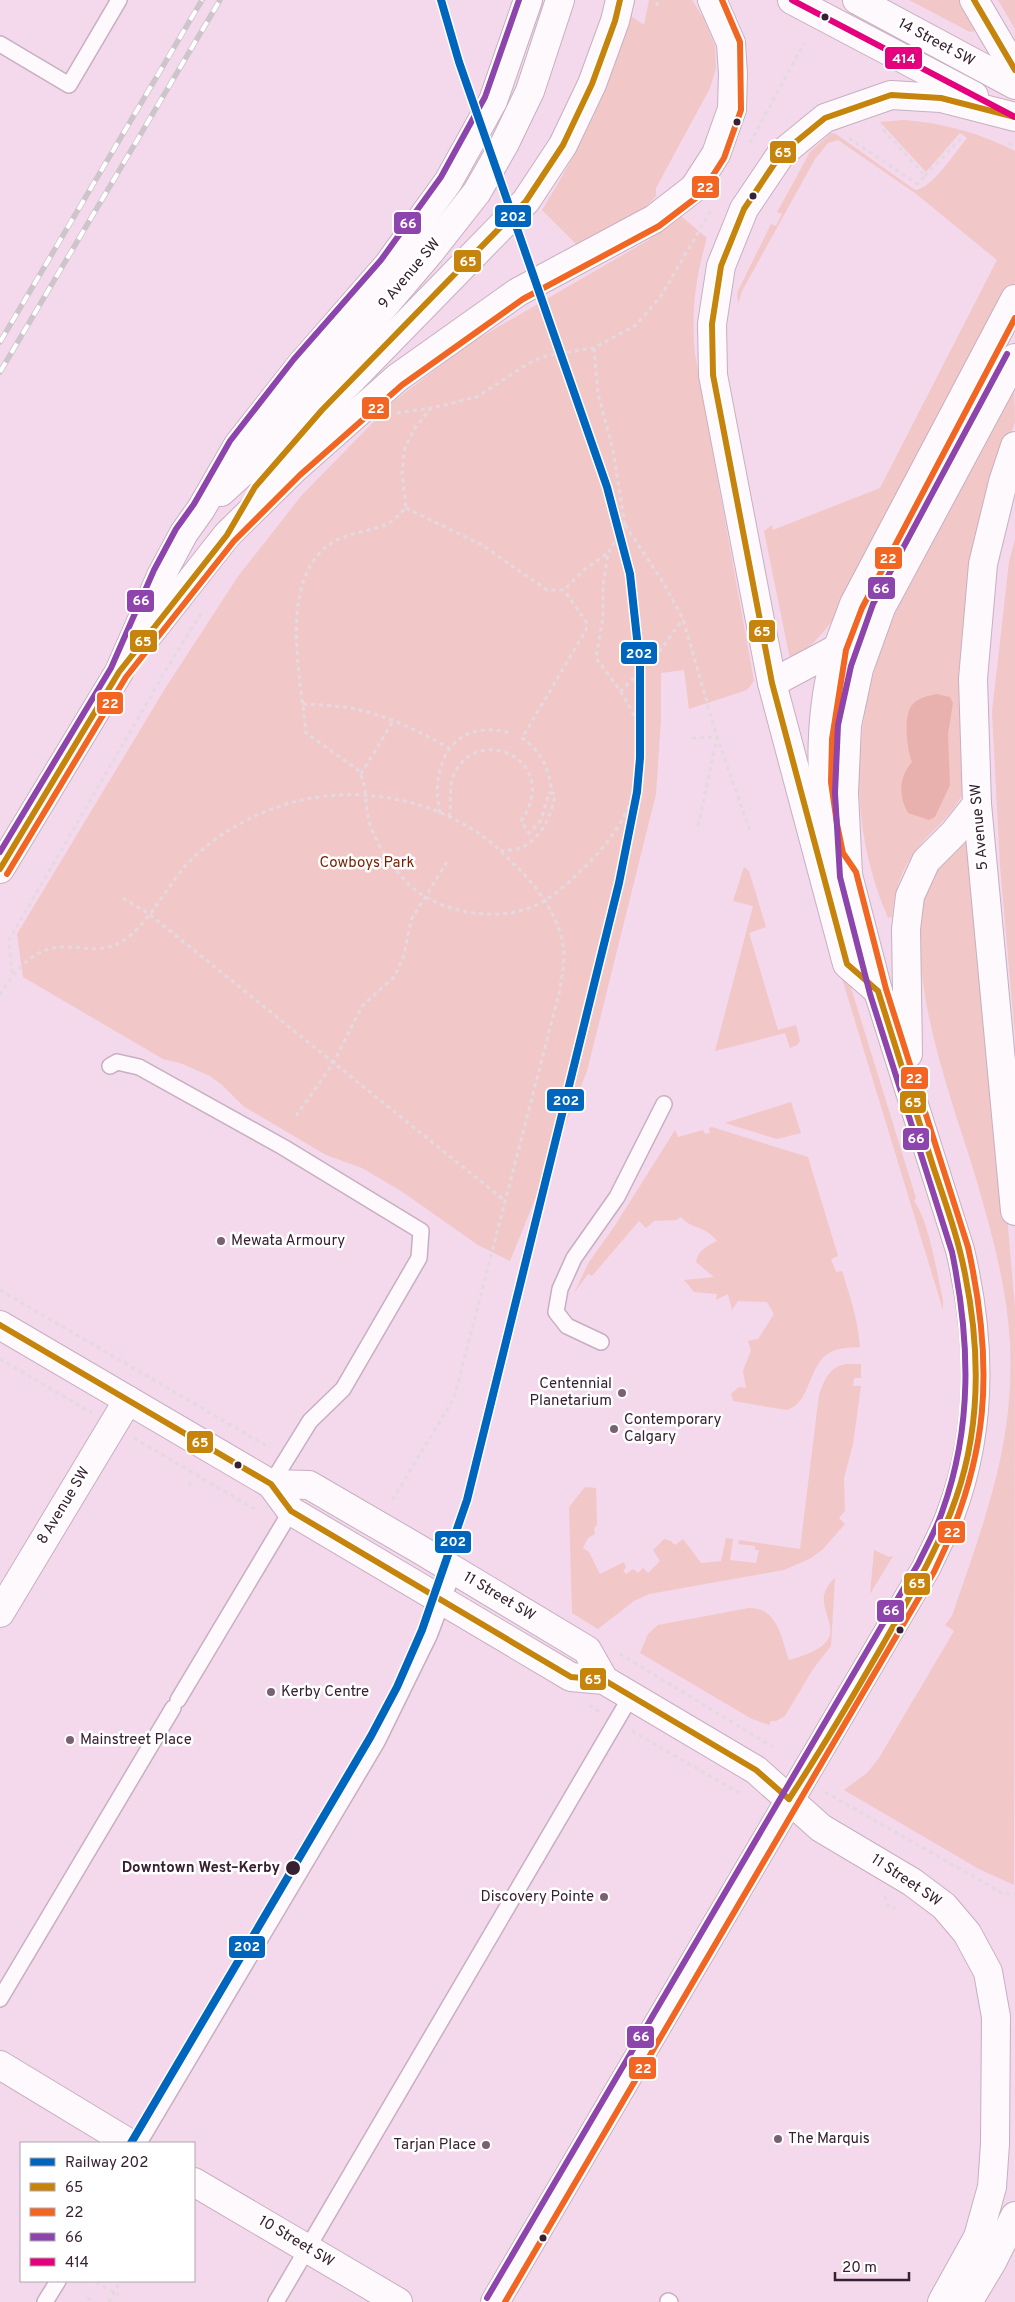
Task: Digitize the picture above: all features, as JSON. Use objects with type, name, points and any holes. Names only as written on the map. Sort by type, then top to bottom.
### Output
[{"type":"main road","name":"9 Avenue SW","points":[[0,869],[119,672],[162,574],[184,533],[201,509],[238,445],[301,364],[388,266],[448,182],[493,101],[528,0]]},
{"type":"main road","name":"9 Avenue SW","points":[[201,509],[243,472],[430,252],[477,192],[505,143],[530,91],[560,0]]},
{"type":"main road","points":[[227,535],[255,487],[322,410],[526,200],[562,145],[592,84],[620,0]]},
{"type":"main road","points":[[119,672],[227,535],[294,469],[397,378],[518,292],[654,219],[694,188],[716,154],[732,110],[733,74],[731,43],[712,0]]},
{"type":"main road","name":"14 Street SW","points":[[792,0],[1011,125]]},
{"type":"main road","name":"14 Street SW","points":[[857,0],[1015,85]]},
{"type":"main road","points":[[974,0],[1015,70]]},
{"type":"main road","points":[[878,991],[848,964],[772,683],[713,375],[712,324],[721,266],[744,209],[781,154],[825,118],[891,95],[941,98],[1011,125]]},
{"type":"main road","points":[[848,875],[835,857],[828,826],[822,783],[823,738],[830,685],[838,648],[854,604],[1015,299]]},
{"type":"main road","points":[[495,2302],[926,1568],[950,1516],[970,1445],[976,1388],[975,1335],[969,1289],[960,1250],[878,991],[848,875],[844,794],[847,726],[859,669],[881,608],[1015,358]]},
{"type":"main road","name":"5 Avenue SW","points":[[1015,446],[1003,482],[983,564],[973,680],[977,804],[1015,1211]]},
{"type":"main road","points":[[772,683],[838,648]]},
{"type":"main road","points":[[909,1086],[906,929],[910,896],[926,861],[954,833],[977,804]]},
{"type":"main road","name":"11 Street SW","points":[[0,1326],[271,1484],[291,1511],[571,1677],[604,1680],[756,1770],[820,1828],[905,1878],[944,1906],[967,1933],[988,1972],[996,2017],[995,2144],[992,2187],[978,2237],[942,2302]]},
{"type":"main road","name":"8 Avenue SW","points":[[0,1613],[128,1400]]},
{"type":"main road","name":"11 Street SW","points":[[271,1484],[310,1485],[587,1650],[604,1680]]},
{"type":"main road","points":[[0,2065],[127,2142]]},
{"type":"main road","name":"10 Street SW","points":[[195,2183],[398,2302]]},
{"type":"main road","points":[[968,2302],[992,2262],[1015,2216]]},
{"type":"lane","points":[[0,44],[69,85],[119,0]]},
{"type":"lane","points":[[110,1066],[117,1062],[139,1067],[283,1147],[421,1231],[419,1258],[348,1381],[343,1389],[310,1421],[271,1484]]},
{"type":"lane","points":[[601,1342],[567,1326],[556,1312],[560,1289],[574,1258],[601,1222],[629,1177],[664,1104]]},
{"type":"lane","points":[[0,1999],[291,1511]]},
{"type":"lane","points":[[139,2142],[377,1742],[430,1636],[454,1570]]},
{"type":"lane","points":[[276,2302],[631,1696]]},
{"type":"lane","points":[[45,2302],[57,2282]]},
{"type":"path","points":[[657,6],[658,0]]},
{"type":"path","points":[[747,148],[804,43]]},
{"type":"path","points":[[874,120],[925,176]]},
{"type":"path","points":[[1011,125],[1015,147]]},
{"type":"path","points":[[844,134],[917,184],[964,135]]},
{"type":"path","points":[[388,414],[431,408],[477,398],[529,363],[545,356],[594,348],[636,325],[655,303],[718,199]]},
{"type":"path","points":[[594,348],[598,394],[613,450],[625,525],[663,582],[683,619],[717,738],[750,831]]},
{"type":"path","points":[[406,508],[402,472],[405,448],[414,429],[431,408]]},
{"type":"path","points":[[406,508],[386,524],[354,533],[334,542],[317,556],[306,575],[297,599],[296,626],[306,733],[361,774],[364,782],[368,819],[394,869],[426,898],[467,912],[500,913],[529,908],[545,900],[586,866],[616,833],[634,794],[640,756],[635,719],[620,692],[596,658],[603,617],[603,586],[608,553],[625,525]]},
{"type":"path","points":[[406,508],[482,545],[547,590],[564,590],[585,569],[608,553]]},
{"type":"path","points":[[500,851],[520,848],[532,840],[543,828],[554,806],[555,794],[552,793],[546,764],[533,746],[522,738],[586,630],[586,623],[564,590]]},
{"type":"path","points":[[12,973],[9,940],[169,664],[205,607]]},
{"type":"path","points":[[620,692],[659,652],[683,619]]},
{"type":"path","points":[[303,704],[349,707],[393,720],[450,748]]},
{"type":"path","points":[[361,774],[368,766],[393,720]]},
{"type":"path","points":[[440,813],[436,796],[436,781],[450,748],[455,742],[469,734],[486,729],[498,729],[511,733]]},
{"type":"path","points":[[692,738],[717,738]]},
{"type":"path","points":[[698,827],[717,738]]},
{"type":"path","points":[[449,817],[452,804],[451,784],[456,772],[464,760],[473,754],[485,750],[499,750],[511,754],[527,768],[534,787],[533,800],[521,821],[529,833],[541,820],[549,793],[552,793]]},
{"type":"path","points":[[0,995],[12,973],[37,953],[68,946],[97,950],[121,942],[149,914],[187,864],[238,825],[265,812],[298,801],[328,796],[365,794],[406,800],[449,817],[485,838],[529,878],[545,900],[559,933],[564,953],[560,990],[454,1398],[388,1508]]},
{"type":"path","points":[[296,1116],[334,1062],[362,1006],[395,976],[402,961],[411,920],[447,862]]},
{"type":"path","points":[[123,898],[149,914],[504,1200]]},
{"type":"path","points":[[0,1290],[172,1391]]},
{"type":"path","points":[[0,1359],[84,1408]]},
{"type":"path","points":[[617,1652],[764,1740]]},
{"type":"path","points":[[829,1794],[1002,1894],[1015,1894]]},
{"type":"path","points":[[96,2282],[119,2295]]},
{"type":"path","points":[[109,2302],[120,2282]]},
{"type":"path","points":[[87,2298],[94,2302]]},
{"type":"green space","points":[[649,0],[692,0],[704,19],[715,46],[716,68],[710,88],[656,188],[656,196],[643,210],[577,245],[542,210],[570,163],[594,116],[614,67],[631,16],[644,25]]},
{"type":"green space","points":[[909,0],[959,0],[975,31],[970,32]]},
{"type":"green space","points":[[998,0],[1015,0],[1015,29]]},
{"type":"green space","points":[[904,120],[961,130],[1015,151],[1015,282],[834,618],[815,642],[790,659],[764,531],[772,525],[773,530],[880,488],[997,260],[915,193],[838,140],[828,143],[815,159],[742,291],[738,304],[737,293],[771,224],[776,226],[782,214],[777,212],[810,152],[831,133],[836,134],[915,190],[922,188],[936,177],[967,138],[960,133],[926,172],[880,122]]},
{"type":"green space","name":"Cowboys Park","points":[[681,216],[707,238],[695,295],[695,354],[754,681],[747,690],[689,709],[684,670],[661,673],[661,720],[656,794],[587,1071],[510,1261],[478,1245],[401,1191],[362,1168],[326,1155],[243,1106],[210,1076],[180,1063],[163,1059],[23,977],[17,934],[166,687],[239,575],[302,495],[394,401],[472,342],[647,241]]},
{"type":"green space","points":[[1014,388],[1015,422],[1006,449],[963,793],[953,810],[911,857],[894,899],[892,917],[888,918],[874,881],[865,843],[860,804],[859,766],[863,727],[870,689],[881,651],[895,614]]},
{"type":"green space","points":[[1015,539],[1015,1036],[1000,866],[992,712],[1009,562]]},
{"type":"green space","points":[[796,810],[916,1198],[914,1201],[928,1234],[943,1300],[943,1310],[791,811]]},
{"type":"green space","points":[[968,842],[1015,1308],[1014,1885],[979,1869],[844,1790],[867,1773],[879,1758],[954,1631],[945,1625],[952,1616],[986,1515],[995,1482],[1008,1415],[1010,1343],[1002,1279],[975,1175],[939,1059],[928,1013],[921,968],[920,925],[928,888],[946,859],[959,847]]},
{"type":"green space","points":[[744,867],[749,871],[766,927],[749,933],[778,1030],[796,1025],[800,1041],[797,1045],[790,1048],[785,1033],[715,1051],[753,906],[733,901]]},
{"type":"green space","points":[[791,1102],[801,1133],[777,1139],[725,1123]]},
{"type":"green space","points":[[712,1127],[808,1157],[838,1256],[831,1259],[836,1272],[842,1271],[853,1308],[860,1347],[838,1349],[826,1355],[820,1361],[800,1401],[786,1410],[733,1401],[731,1394],[739,1387],[746,1388],[743,1371],[751,1350],[748,1341],[758,1339],[774,1314],[767,1302],[738,1301],[732,1310],[728,1294],[716,1300],[717,1294],[694,1292],[684,1280],[714,1277],[696,1262],[701,1251],[717,1241],[708,1232],[690,1224],[681,1217],[676,1220],[654,1221],[646,1228],[639,1221],[592,1276],[588,1274],[574,1293],[589,1262],[614,1227],[675,1130],[678,1137],[703,1130],[705,1134],[710,1133],[709,1128]]},
{"type":"green space","points":[[846,1364],[861,1364],[861,1378],[854,1378],[853,1386],[861,1386],[853,1444],[844,1478],[845,1511],[839,1518],[845,1524],[823,1549],[811,1558],[784,1570],[649,1594],[634,1601],[598,1629],[572,1613],[569,1507],[585,1487],[596,1488],[597,1525],[594,1528],[595,1534],[588,1538],[583,1548],[589,1552],[600,1574],[624,1562],[626,1568],[623,1570],[626,1574],[633,1569],[638,1573],[643,1568],[648,1573],[660,1561],[653,1550],[664,1539],[671,1541],[675,1545],[683,1539],[701,1563],[721,1561],[726,1538],[733,1539],[730,1560],[756,1563],[759,1550],[755,1550],[755,1546],[738,1544],[739,1540],[800,1549],[819,1395],[828,1375],[835,1368]]},
{"type":"green space","points":[[874,1550],[889,1557],[893,1556],[870,1594]]},
{"type":"green space","points":[[835,1578],[831,1646],[813,1669],[785,1716],[776,1721],[771,1721],[769,1725],[752,1719],[640,1653],[648,1634],[658,1625],[749,1608],[759,1609],[772,1619],[777,1626],[789,1660],[813,1651],[826,1642],[830,1632],[824,1601],[826,1590]]},
{"type":"shaded area","points":[[937,694],[950,697],[953,703],[948,734],[950,785],[935,817],[929,820],[908,813],[901,793],[901,787],[904,774],[912,762],[907,733],[909,710],[918,700]]},
{"type":"railway","points":[[0,342],[202,0]]},
{"type":"railway","points":[[0,372],[220,0]]},
{"type":"rail line","name":"202","points":[[132,2142],[371,1736],[397,1687],[422,1630],[467,1500],[619,883],[637,792],[640,758],[640,666],[630,574],[607,487],[459,62],[441,0]]},
{"type":"transit line","name":"66","points":[[0,852],[111,668],[154,570],[176,529],[194,504],[230,441],[294,359],[381,260],[441,177],[485,97],[519,0]]},
{"type":"transit line","name":"65","points":[[0,869],[119,672],[227,535],[255,487],[322,410],[526,201],[563,145],[592,84],[615,21],[620,0]]},
{"type":"transit line","name":"22","points":[[7,874],[126,677],[234,541],[300,475],[402,385],[523,299],[659,226],[701,194],[724,158],[741,110],[740,42],[722,0]]},
{"type":"transit line","name":"414","points":[[792,0],[1015,117]]},
{"type":"transit line","name":"65","points":[[974,0],[1015,70]]},
{"type":"transit line","name":"65","points":[[789,1799],[837,1723],[882,1646],[941,1536],[956,1498],[970,1443],[976,1387],[975,1358],[970,1302],[955,1233],[878,991],[847,964],[772,683],[713,375],[712,324],[721,266],[744,209],[781,154],[825,118],[891,95],[941,98],[1015,117]]},
{"type":"transit line","name":"22","points":[[505,2302],[934,1572],[952,1531],[966,1491],[976,1452],[982,1413],[984,1374],[977,1291],[968,1247],[886,989],[856,872],[843,853],[831,782],[832,739],[846,650],[862,608],[1015,318]]},
{"type":"transit line","name":"66","points":[[487,2298],[918,1564],[940,1519],[952,1480],[964,1415],[965,1383],[965,1350],[958,1285],[952,1252],[870,994],[840,877],[835,793],[838,725],[851,666],[873,604],[1007,354]]},
{"type":"transit line","name":"65","points":[[0,1325],[271,1484],[291,1511],[571,1677],[604,1680],[756,1770],[789,1799]]},
{"type":"place","name":"Mewata Armoury","points":[[221,1241]]},
{"type":"place","name":"Centennial Planetarium","points":[[622,1393]]},
{"type":"place","name":"Contemporary Calgary","points":[[614,1429]]},
{"type":"place","name":"Kerby Centre","points":[[271,1692]]},
{"type":"place","name":"Mainstreet Place","points":[[70,1740]]},
{"type":"place","name":"Downtown West–Kerby","points":[[293,1868]]},
{"type":"place","name":"Discovery Pointe","points":[[604,1897]]},
{"type":"place","name":"The Marquis","points":[[778,2139]]},
{"type":"place","name":"Tarjan Place","points":[[486,2145]]}]
